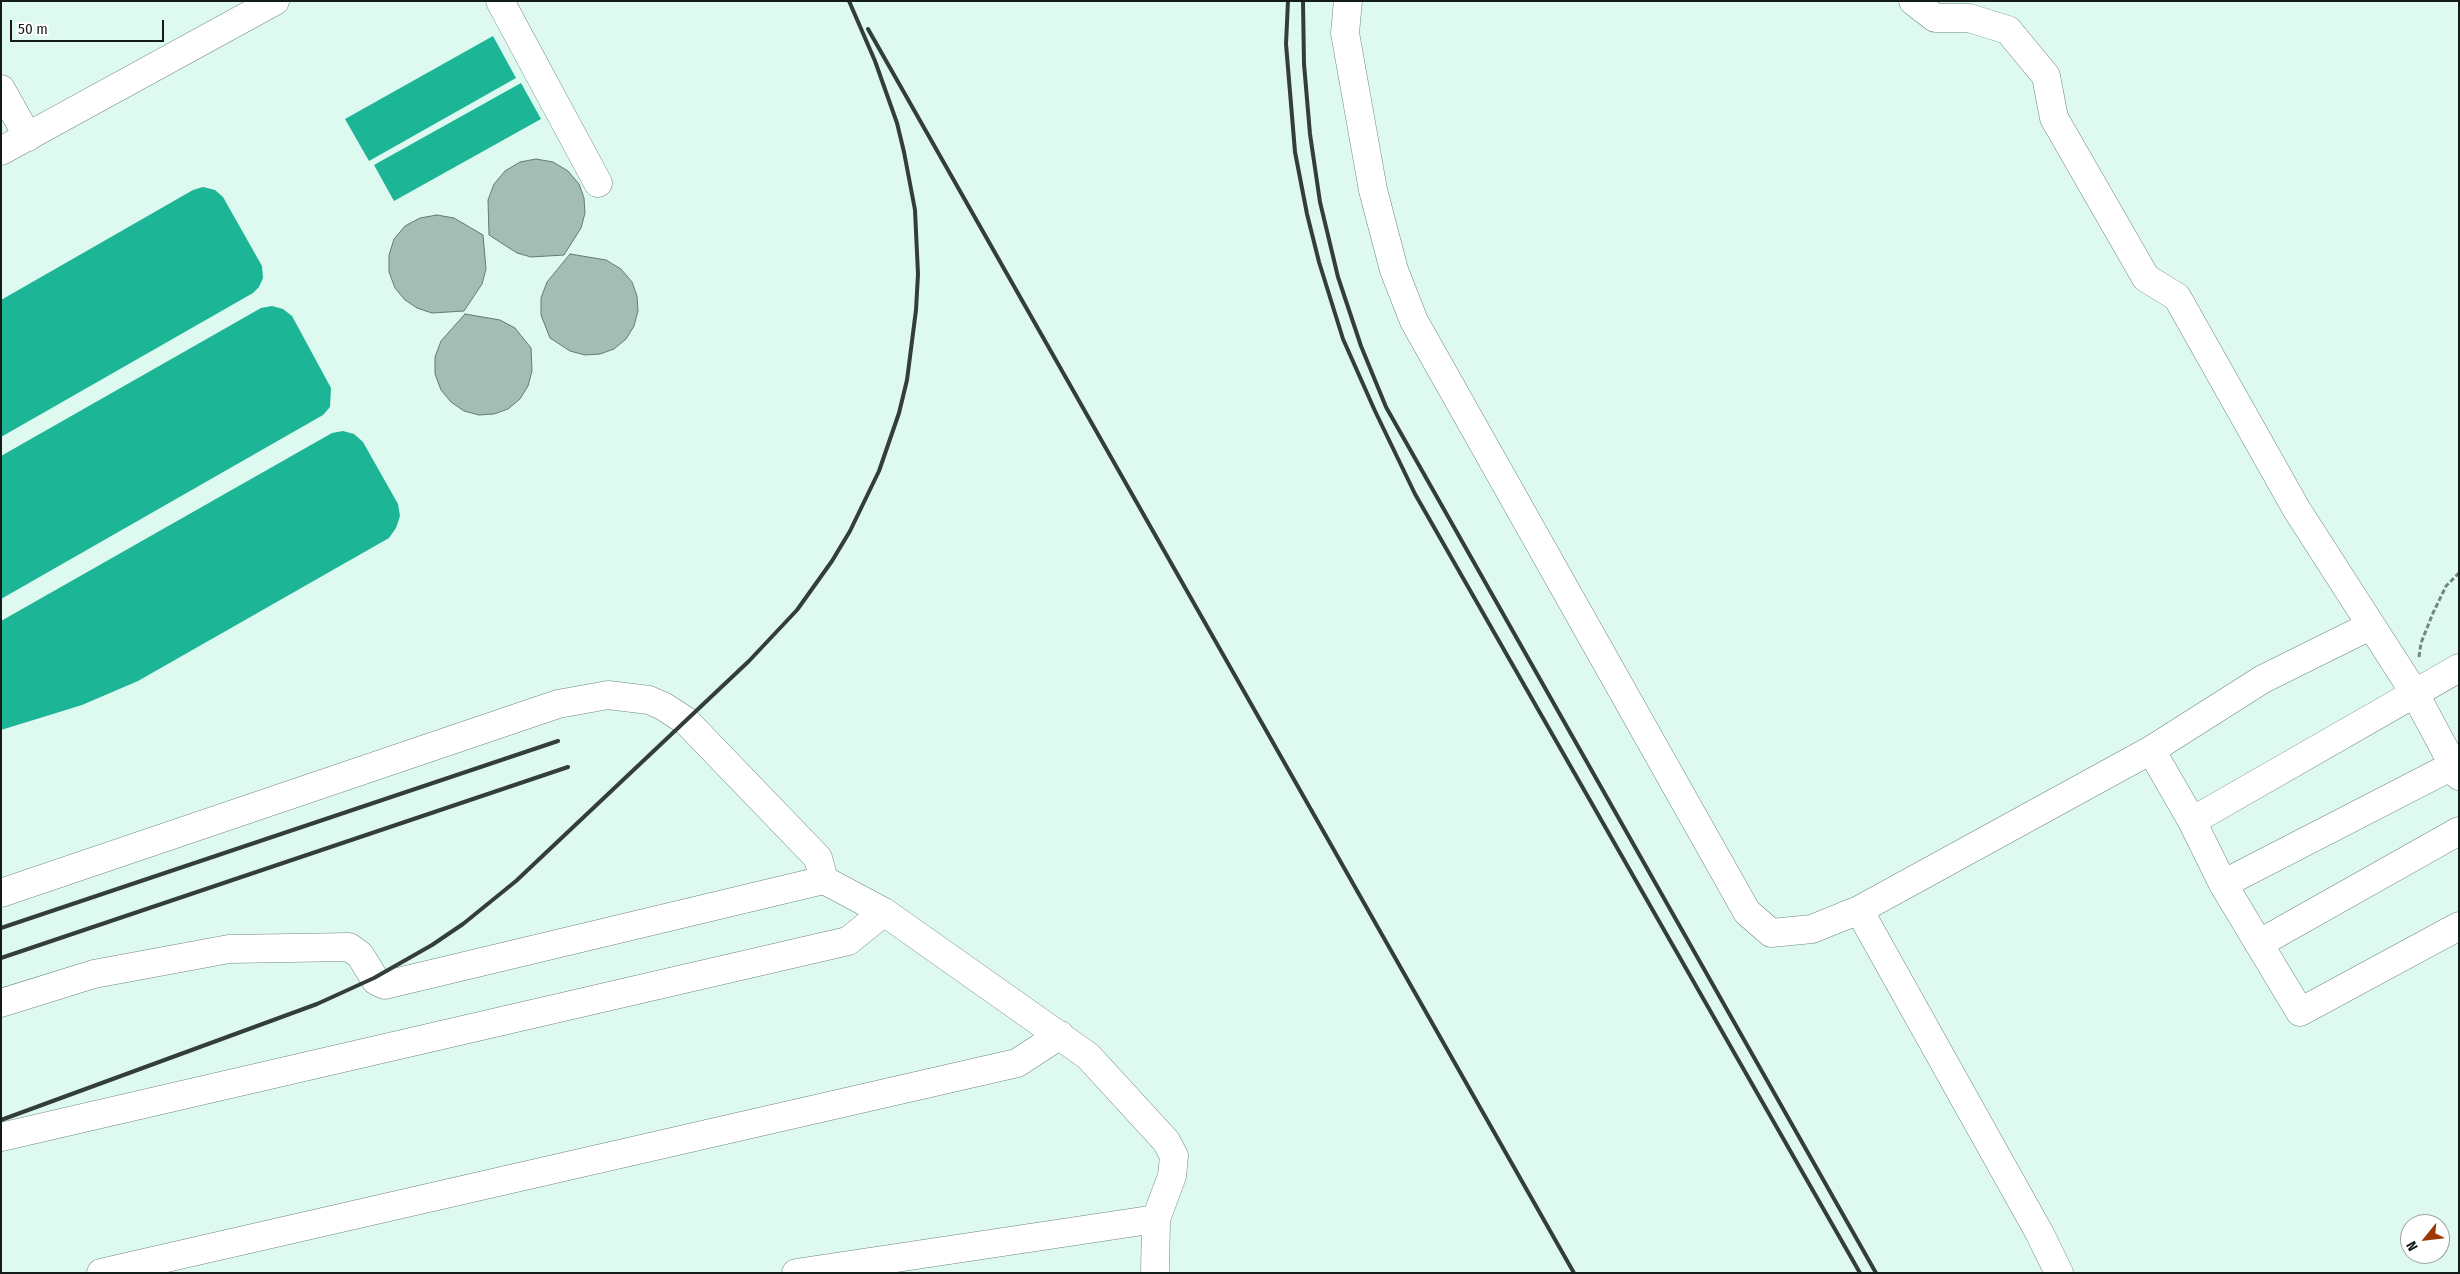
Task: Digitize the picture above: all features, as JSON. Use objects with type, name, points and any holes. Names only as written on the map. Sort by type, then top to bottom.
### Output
[{"type":"lane","points":[[1,151],[275,1]]},
{"type":"lane","points":[[500,1],[598,183]]},
{"type":"lane","points":[[1348,1],[1345,33],[1373,190],[1394,270],[1414,321],[1747,912],[1771,932],[1812,929],[1859,910],[2151,750],[2263,679],[2370,626]]},
{"type":"lane","points":[[1914,1],[1935,18],[1969,18],[2008,30],[2046,76],[2054,118],[2146,278],[2177,297],[2297,510],[2414,692],[2456,770],[2223,884]]},
{"type":"lane","points":[[1,89],[28,137]]},
{"type":"lane","points":[[2192,821],[2414,692],[2459,668]]},
{"type":"lane","points":[[1,893],[558,704],[608,695],[649,700],[663,706],[686,721],[818,858],[824,880]]},
{"type":"lane","points":[[2151,750],[2192,821],[2223,884],[2300,1012],[2459,926]]},
{"type":"lane","points":[[2260,943],[2459,830]]},
{"type":"lane","points":[[1,1003],[94,974],[229,949],[349,947],[360,955],[376,981],[385,985],[824,880],[884,912],[1060,1035],[1094,1063],[1166,1141],[1174,1156],[1172,1176],[1156,1219],[1155,1273]]},
{"type":"lane","points":[[1859,910],[2040,1234],[2059,1273]]},
{"type":"lane","points":[[1,1137],[848,941],[884,912]]},
{"type":"lane","points":[[100,1273],[1017,1063],[1060,1035]]},
{"type":"lane","points":[[796,1273],[1156,1219]]},
{"type":"path","points":[[2414,692],[2421,643],[2446,586],[2459,573]]},
{"type":"shaded area","points":[[493,36],[516,78],[369,161],[345,119]]},
{"type":"shaded area","points":[[521,83],[541,119],[394,201],[374,165]]},
{"type":"shaded area","points":[[203,187],[215,190],[223,197],[262,266],[263,278],[259,287],[253,293],[1,437],[1,300],[193,190]]},
{"type":"shaded area","points":[[272,306],[283,309],[292,316],[331,388],[330,407],[323,415],[1,599],[1,456],[261,308]]},
{"type":"shaded area","points":[[343,431],[354,434],[363,442],[398,504],[400,516],[396,528],[389,538],[138,681],[82,705],[1,730],[1,621],[332,433]]},
{"type":"building","points":[[536,159],[553,162],[568,171],[579,184],[584,198],[585,213],[581,228],[564,255],[531,257],[517,253],[489,235],[488,200],[494,184],[505,171],[520,162]]},
{"type":"building","points":[[437,215],[454,218],[483,235],[486,269],[482,284],[464,311],[432,313],[417,308],[405,300],[395,288],[389,272],[389,255],[394,239],[405,226],[420,218]]},
{"type":"building","points":[[570,254],[606,260],[621,269],[632,282],[637,296],[638,311],[634,326],[626,339],[614,349],[600,354],[585,355],[570,351],[550,338],[541,315],[541,298],[547,282]]},
{"type":"building","points":[[465,314],[500,320],[515,328],[531,348],[532,371],[528,386],[520,399],[508,409],[494,414],[479,415],[464,411],[451,402],[441,390],[435,374],[435,357],[441,341]]},
{"type":"railway","points":[[1,1120],[317,1004],[374,978],[432,945],[463,924],[516,881],[749,661],[797,610],[832,561],[850,531],[879,471],[899,413],[907,380],[916,310],[918,274],[915,210],[904,152],[897,123],[875,61],[849,1]]},
{"type":"railway","points":[[1288,1],[1286,44],[1295,152],[1307,214],[1319,262],[1343,339],[1375,411],[1415,494],[1860,1273]]},
{"type":"railway","points":[[1303,1],[1304,64],[1310,134],[1320,202],[1338,277],[1361,346],[1386,407],[1876,1273]]},
{"type":"railway","points":[[868,29],[1574,1273]]},
{"type":"railway","points":[[1,928],[558,741]]},
{"type":"railway","points":[[1,958],[568,767]]}]
